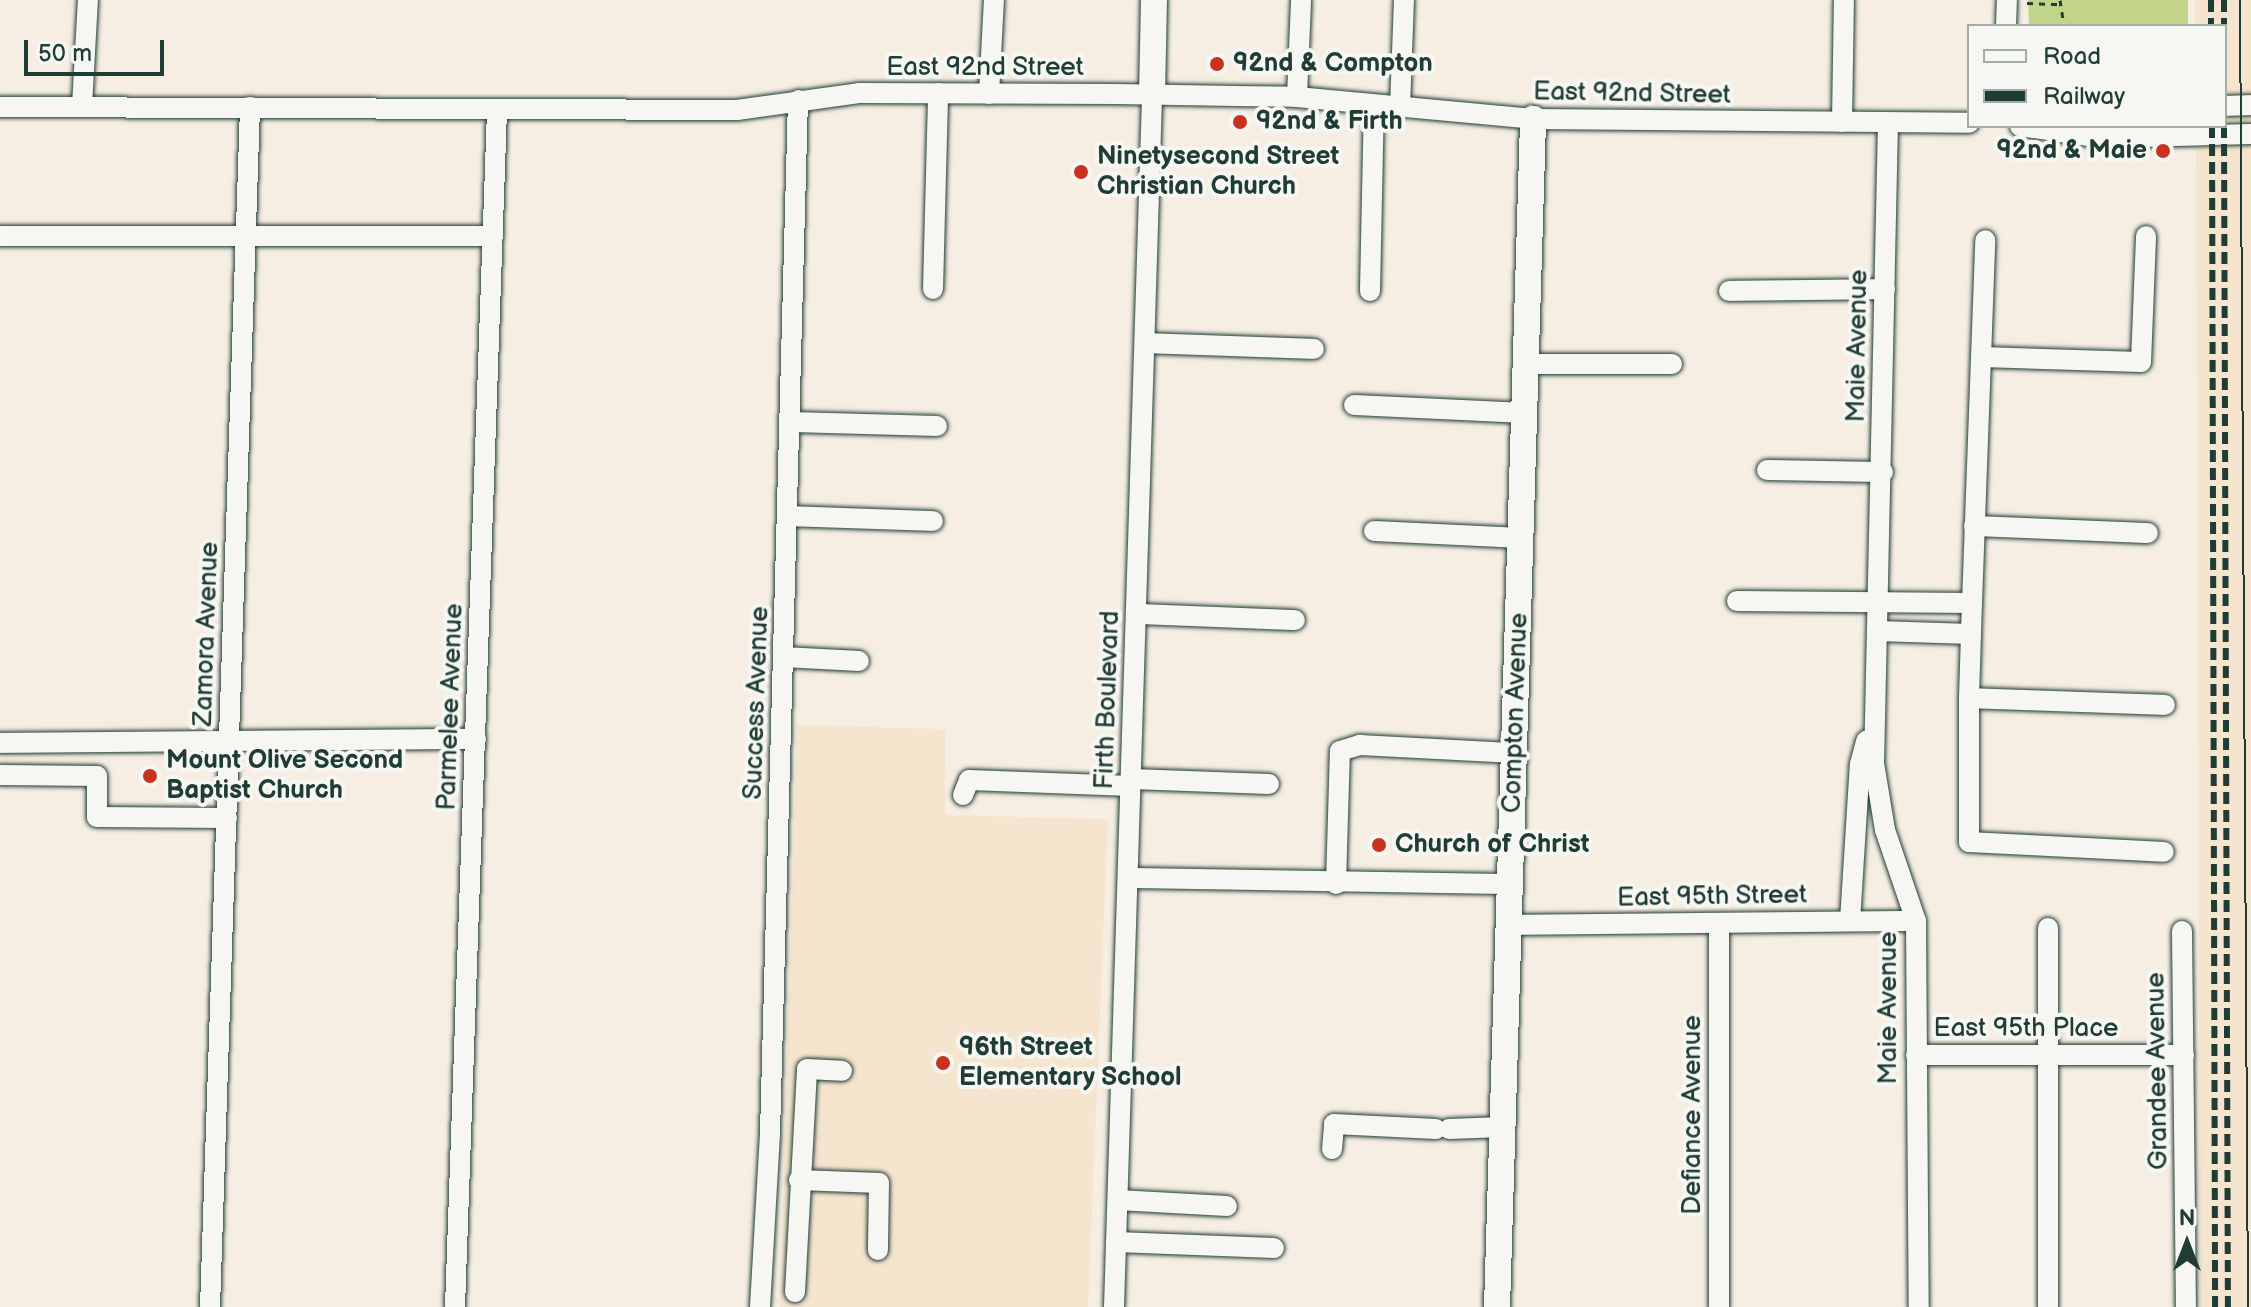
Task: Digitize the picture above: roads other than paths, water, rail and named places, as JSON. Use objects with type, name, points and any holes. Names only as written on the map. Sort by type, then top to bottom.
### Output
[{"type":"main road","points":[[1152,95],[1154,0]]},
{"type":"main road","name":"Compton Avenue","points":[[1497,1307],[1533,119]]},
{"type":"street","points":[[82,106],[88,0]]},
{"type":"street","points":[[989,94],[994,0]]},
{"type":"street","points":[[1297,97],[1301,0]]},
{"type":"street","points":[[1400,108],[1404,0]]},
{"type":"street","points":[[1842,122],[1844,0]]},
{"type":"street","points":[[2007,24],[2017,2]]},
{"type":"street","points":[[924,160],[932,93]]},
{"type":"street","points":[[932,93],[933,289]]},
{"type":"street","name":"East 92nd Street","points":[[0,107],[737,110],[798,100],[932,93],[1297,97],[1533,119],[1967,123]]},
{"type":"street","name":"Firth Boulevard","points":[[1114,1307],[1128,878],[1138,782],[1137,614],[1152,95]]},
{"type":"street","name":"Success Avenue","points":[[760,1307],[770,1134],[792,422],[798,100]]},
{"type":"street","points":[[1370,291],[1374,105]]},
{"type":"street","points":[[2227,106],[2251,105]]},
{"type":"street","name":"Zamora Avenue","points":[[210,1307],[250,107]]},
{"type":"street","name":"Parmelee Avenue","points":[[455,1307],[497,109]]},
{"type":"street","name":"Maie Avenue","points":[[1888,123],[1883,472],[1874,763],[1885,830],[1916,921],[1919,1307]]},
{"type":"street","points":[[2034,128],[2102,138],[2251,134]]},
{"type":"street","points":[[0,236],[493,236]]},
{"type":"street","points":[[1981,357],[2141,362],[2146,236]]},
{"type":"street","points":[[1985,240],[1969,698],[1969,842],[2164,852]]},
{"type":"street","points":[[1729,291],[1885,289]]},
{"type":"street","points":[[1146,343],[1314,349]]},
{"type":"street","points":[[1527,364],[1672,364]]},
{"type":"street","points":[[1354,405],[1526,413]]},
{"type":"street","points":[[792,422],[937,426]]},
{"type":"street","points":[[1767,470],[1883,472]]},
{"type":"street","points":[[789,516],[933,521]]},
{"type":"street","points":[[1974,526],[2148,533]]},
{"type":"street","points":[[1374,531],[1522,538]]},
{"type":"street","points":[[1737,601],[1972,603]]},
{"type":"street","points":[[1137,614],[1295,620]]},
{"type":"street","points":[[1877,631],[1971,634]]},
{"type":"street","points":[[784,657],[859,661]]},
{"type":"street","points":[[1969,698],[2165,705]]},
{"type":"street","name":"Maie Avenue","points":[[1850,921],[1860,764],[1874,714]]},
{"type":"street","points":[[0,743],[476,739]]},
{"type":"street","points":[[1336,884],[1340,751],[1360,745],[1515,753]]},
{"type":"street","points":[[0,775],[97,776],[97,817],[227,818]]},
{"type":"street","points":[[963,795],[969,780],[1269,784]]},
{"type":"street","points":[[1128,878],[1336,884],[1510,884]]},
{"type":"street","name":"East 95th Street","points":[[1509,925],[1916,921]]},
{"type":"street","name":"Defiance Avenue","points":[[1719,923],[1719,1307]]},
{"type":"street","points":[[2048,928],[2048,1307]]},
{"type":"street","name":"Grandee Avenue","points":[[2182,931],[2186,1307]]},
{"type":"street","name":"East 95th Place","points":[[1916,1055],[2184,1055]]},
{"type":"street","points":[[795,1292],[807,1069],[842,1071]]},
{"type":"street","points":[[1332,1149],[1334,1124],[1442,1129],[1503,1127]]},
{"type":"street","points":[[770,1134],[803,1135]]},
{"type":"street","points":[[799,1180],[879,1183],[878,1250]]},
{"type":"street","points":[[1118,1200],[1227,1206]]},
{"type":"street","points":[[1116,1242],[1274,1248]]},
{"type":"tram line","points":[[2240,0],[2248,1307]]},
{"type":"railway","points":[[2211,0],[2211,24]]},
{"type":"railway","points":[[2224,0],[2224,24]]},
{"type":"railway","points":[[2212,128],[2215,1307]]},
{"type":"railway","points":[[2224,128],[2228,1307]]},
{"type":"place","name":"92nd & Compton","points":[[1217,64]]},
{"type":"place","name":"92nd & Firth","points":[[1240,122]]},
{"type":"place","name":"92nd & Maie","points":[[2163,151]]},
{"type":"place","name":"Ninetysecond Street Christian Church","points":[[1081,172]]},
{"type":"place","name":"Mount Olive Second Baptist Church","points":[[150,776]]},
{"type":"place","name":"Church of Christ","points":[[1379,845]]},
{"type":"place","name":"96th Street Elementary School","points":[[943,1063]]}]
